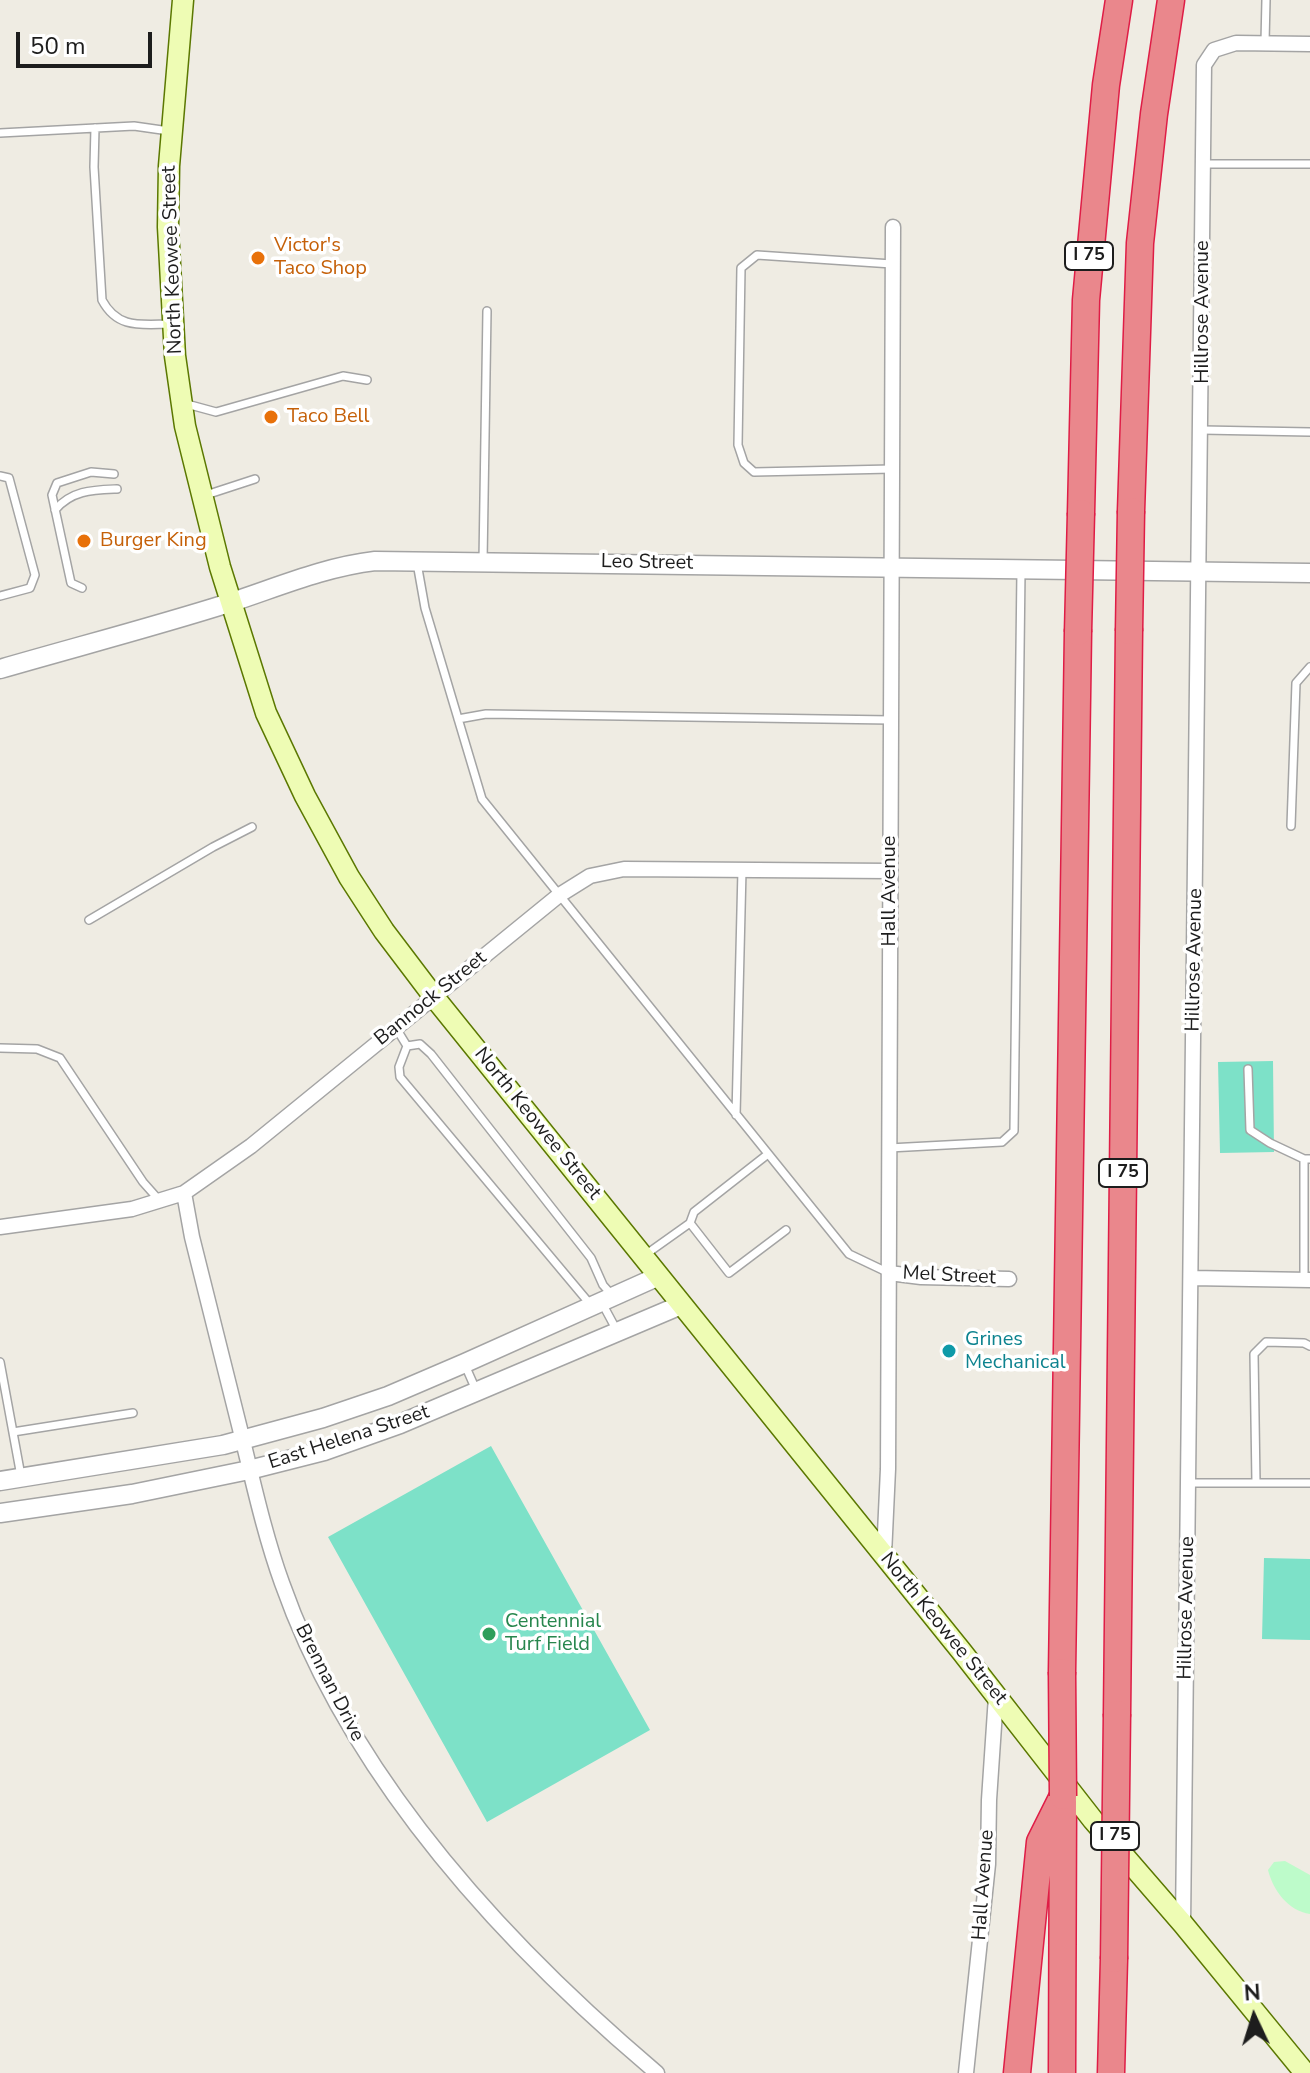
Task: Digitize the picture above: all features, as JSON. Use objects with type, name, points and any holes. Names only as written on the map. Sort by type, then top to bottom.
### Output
[{"type":"highway","name":"I 75","points":[[1062,2073],[1062,1672],[1086,300],[1106,85],[1119,0]]},
{"type":"highway","name":"I 75","points":[[1111,2073],[1131,511],[1140,243],[1154,114],[1171,0]]},
{"type":"highway","points":[[1017,2073],[1040,1842],[1063,1796]]},
{"type":"main road","name":"North Keowee Street","points":[[183,0],[171,131],[168,227],[172,324],[181,403],[231,602],[266,713],[325,834],[384,931],[434,997],[884,1555],[1093,1820],[1305,2073]]},
{"type":"street","name":"Hillrose Avenue","points":[[1183,1924],[1204,65],[1214,50],[1236,43],[1310,44]]},
{"type":"street","name":"Hall Avenue","points":[[884,1555],[888,1469],[893,227]]},
{"type":"street","name":"Leo Street","points":[[0,669],[353,564],[417,561],[865,565],[891,568],[1310,573]]},
{"type":"street","name":"Bannock Street","points":[[0,1227],[132,1209],[184,1193],[251,1146],[581,880],[605,872],[890,871]]},
{"type":"street","name":"Brennan Drive","points":[[184,1193],[249,1470],[282,1583],[305,1642],[332,1696],[365,1752],[438,1850],[491,1912],[579,2004],[657,2073]]},
{"type":"street","name":"Mel Street","points":[[889,1273],[1009,1279]]},
{"type":"street","name":"East Helena Street","points":[[0,1481],[164,1456],[243,1440],[323,1418],[388,1396],[659,1276]]},
{"type":"street","points":[[1191,1278],[1307,1280]]},
{"type":"street","name":"East Helena Street","points":[[0,1513],[132,1494],[324,1451],[400,1424],[681,1305]]},
{"type":"street","points":[[22,1478],[26,1509]]},
{"type":"street","name":"Hall Avenue","points":[[966,2073],[988,1864],[996,1696]]},
{"type":"lane","points":[[1265,42],[1266,0]]},
{"type":"lane","points":[[0,133],[134,126],[171,131]]},
{"type":"lane","points":[[95,128],[94,167],[102,300],[109,313],[123,322],[172,324]]},
{"type":"lane","points":[[1204,164],[1310,164]]},
{"type":"lane","points":[[892,264],[757,255],[741,268],[738,445],[744,463],[754,472],[892,469]]},
{"type":"lane","points":[[483,562],[487,311]]},
{"type":"lane","points":[[181,403],[216,412],[343,376],[367,380]]},
{"type":"lane","points":[[1202,430],[1310,432]]},
{"type":"lane","points":[[82,588],[71,583],[52,495],[57,483],[91,472],[114,474]]},
{"type":"lane","points":[[0,476],[9,478],[35,575],[30,588],[0,596]]},
{"type":"lane","points":[[204,495],[255,479]]},
{"type":"lane","points":[[55,510],[63,500],[83,491],[117,489]]},
{"type":"lane","points":[[417,561],[425,608],[482,799],[849,1254],[889,1273]]},
{"type":"lane","points":[[889,1148],[1002,1142],[1014,1131],[1021,569]]},
{"type":"lane","points":[[1291,826],[1296,683],[1310,667]]},
{"type":"lane","points":[[458,719],[486,714],[891,720]]},
{"type":"lane","points":[[89,920],[252,827]]},
{"type":"lane","points":[[736,1115],[742,870]]},
{"type":"lane","points":[[396,1028],[407,1046]]},
{"type":"lane","points":[[407,1046],[420,1044],[431,1054],[591,1258],[603,1285],[603,1302]]},
{"type":"lane","points":[[407,1046],[399,1067],[400,1077],[603,1302],[618,1331]]},
{"type":"lane","points":[[0,1048],[37,1049],[60,1058],[143,1182],[161,1202]]},
{"type":"lane","points":[[1248,1069],[1250,1130],[1307,1159],[1307,1280]]},
{"type":"lane","points":[[644,1257],[690,1223],[694,1212],[768,1154]]},
{"type":"lane","points":[[690,1223],[729,1273],[786,1230]]},
{"type":"lane","points":[[1256,1483],[1254,1354],[1266,1342],[1304,1343],[1310,1346]]},
{"type":"lane","points":[[0,1362],[22,1478]]},
{"type":"lane","points":[[465,1363],[477,1392]]},
{"type":"lane","points":[[13,1432],[133,1413]]},
{"type":"lane","points":[[1189,1483],[1310,1483]]},
{"type":"green space","points":[[1273,1061],[1274,1152],[1220,1153],[1218,1062]]},
{"type":"green space","name":"Centennial Turf Field","points":[[491,1446],[650,1730],[487,1822],[328,1537]]},
{"type":"green space","points":[[1264,1558],[1310,1559],[1310,1640],[1262,1639]]},
{"type":"green space","points":[[1285,1861],[1310,1875],[1310,1914],[1288,1904],[1274,1885],[1268,1870],[1274,1862]]},
{"type":"place","name":"Victor's Taco Shop","points":[[258,258]]},
{"type":"place","name":"Taco Bell","points":[[271,417]]},
{"type":"place","name":"Burger King","points":[[84,541]]},
{"type":"place","name":"Grines Mechanical","points":[[949,1351]]},
{"type":"place","name":"Centennial Turf Field","points":[[489,1634]]}]
